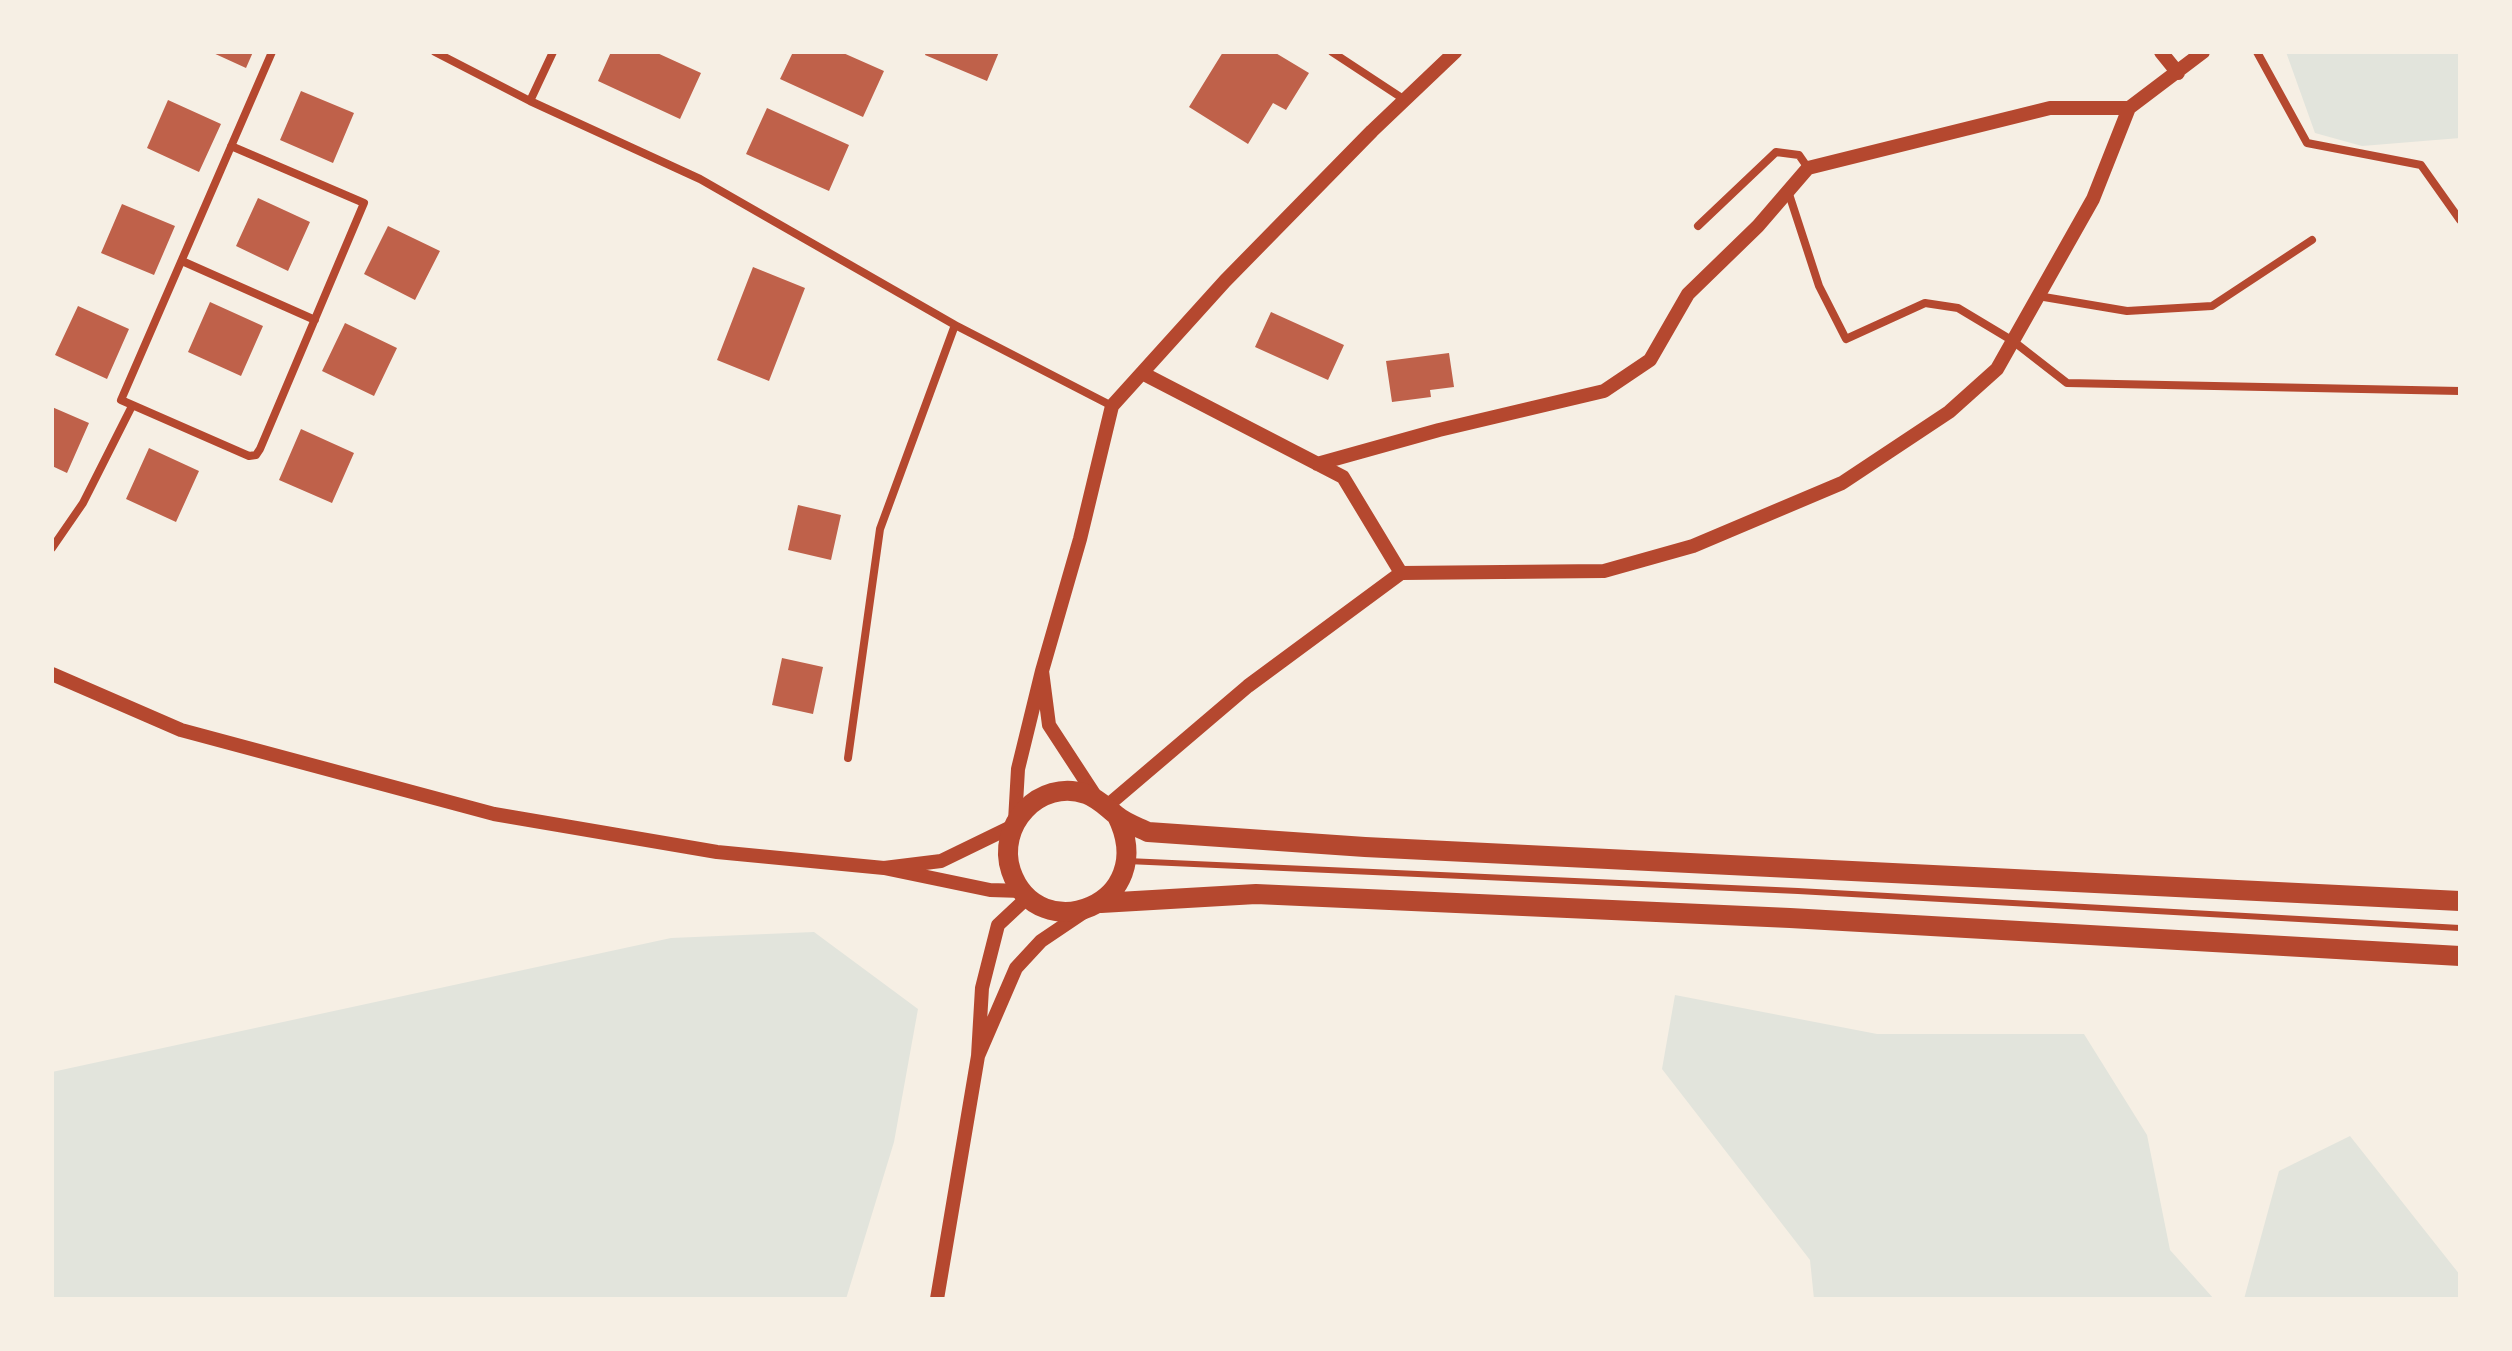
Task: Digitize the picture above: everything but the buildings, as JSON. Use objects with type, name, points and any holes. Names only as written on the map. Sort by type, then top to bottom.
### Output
[{"type":"main road","points":[[2460,901],[1365,847],[1148,832],[1107,807],[1066,791],[1046,795],[1028,805],[1014,823],[1008,840],[1007,860],[1026,894],[1043,907],[1063,912],[1093,907],[1272,895],[1806,919],[2460,956]]},
{"type":"main road","points":[[1093,907],[1115,890],[1127,861],[1126,834],[1107,807]]},
{"type":"street","points":[[231,146],[364,203],[256,455],[249,456],[121,400],[182,261],[231,146],[272,52]]},
{"type":"street","points":[[435,52],[530,101],[700,179],[955,325],[1112,406]]},
{"type":"street","points":[[530,101],[553,52]]},
{"type":"street","points":[[1332,52],[1405,100]]},
{"type":"street","points":[[884,868],[941,861],[1014,823],[1018,769],[1112,406],[1225,281],[1455,52]]},
{"type":"street","points":[[2161,52],[2178,73]]},
{"type":"street","points":[[1042,671],[1049,725],[1107,807],[1248,686],[1401,573],[1604,571],[1693,546],[1842,483],[1949,412],[1997,369],[2093,199],[2129,108],[2203,52]]},
{"type":"street","points":[[2257,52],[2307,143],[2421,165],[2460,220]]},
{"type":"street","points":[[1317,464],[1439,430],[1604,391],[1650,360],[1688,294],[1758,226],[1808,168],[2050,108],[2129,108]]},
{"type":"street","points":[[1698,226],[1776,152],[1799,155],[1808,168]]},
{"type":"street","points":[[1788,191],[1819,286],[1846,339],[1925,303],[1958,308],[2013,341],[2067,383],[2460,391]]},
{"type":"street","points":[[2038,296],[2127,311],[2212,306],[2312,240]]},
{"type":"street","points":[[182,261],[315,320]]},
{"type":"street","points":[[848,758],[880,529],[955,325]]},
{"type":"street","points":[[1142,373],[1343,477],[1401,573]]},
{"type":"street","points":[[52,548],[83,503],[132,406]]},
{"type":"street","points":[[52,674],[181,730],[494,814],[717,852],[884,868],[990,890],[1026,894]]},
{"type":"street","points":[[937,1299],[978,1056],[982,988],[998,925],[1026,894]]},
{"type":"street","points":[[978,1056],[1016,968],[1041,941],[1093,907]]},
{"type":"lane","points":[[1127,861],[1782,890],[2460,928]]},
{"type":"shaded area","points":[[2286,52],[2460,52],[2460,138],[2362,146],[2315,133]]},
{"type":"shaded area","points":[[814,932],[918,1009],[894,1142],[846,1299],[52,1299],[52,1072],[671,938]]},
{"type":"shaded area","points":[[1675,995],[1877,1034],[2084,1034],[2147,1135],[2170,1250],[2214,1299],[1814,1299],[1810,1260],[1662,1069]]},
{"type":"shaded area","points":[[2350,1136],[2460,1275],[2460,1299],[2244,1299],[2279,1171]]}]
